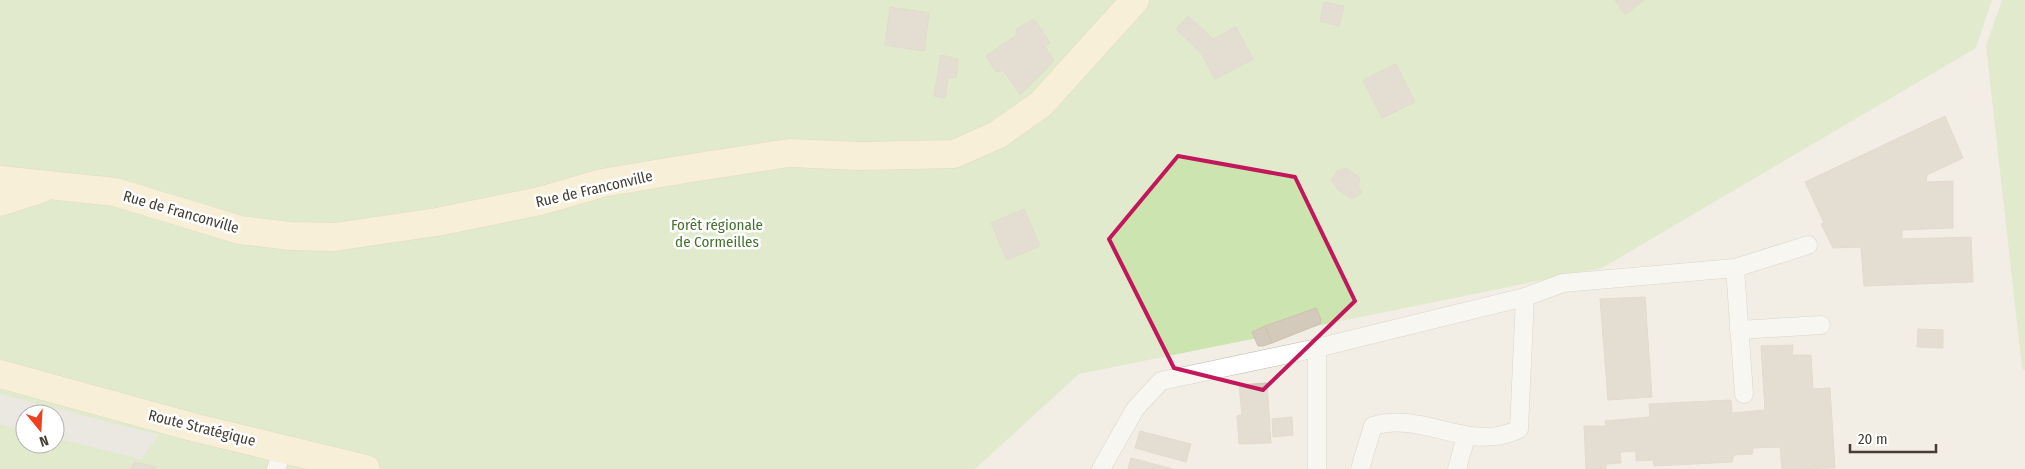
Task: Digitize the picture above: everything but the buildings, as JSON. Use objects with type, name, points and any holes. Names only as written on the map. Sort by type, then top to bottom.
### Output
[{"type":"street","name":"Rue de Franconville","points":[[0,180],[115,192],[240,230],[290,236],[334,237],[447,220],[540,202],[602,183],[789,153],[862,156],[954,154],[997,135],[1041,104],[1135,0]]},
{"type":"street","points":[[0,202],[50,186]]},
{"type":"street","name":"Route Stratégique","points":[[0,364],[38,386]]},
{"type":"street","name":"Route Stratégique","points":[[0,374],[279,459],[366,469]]},
{"type":"lane","points":[[1101,469],[1135,409],[1161,381],[1317,348],[1525,297],[1562,284],[1735,268],[1808,245]]},
{"type":"lane","points":[[1735,268],[1744,394]]},
{"type":"lane","points":[[1360,469],[1373,426],[1417,423],[1466,436],[1507,435],[1519,429],[1525,297]]},
{"type":"lane","points":[[1739,330],[1821,325]]},
{"type":"lane","points":[[1316,469],[1317,348]]},
{"type":"lane","points":[[1457,469],[1466,436]]},
{"type":"highlighted area","points":[[1178,156],[1295,177],[1355,301],[1263,390],[1174,368],[1109,239]]},
{"type":"green space","name":"Forêt régionale de Cormeilles","points":[[0,0],[1992,0],[1976,48],[1602,268],[1079,374],[975,469],[0,469]]},
{"type":"green space","points":[[2002,0],[2025,0],[2025,371],[2022,368],[1986,46]]},
{"type":"shaded area","points":[[0,394],[39,404],[15,404],[15,428],[0,424]]},
{"type":"shaded area","points":[[65,411],[159,435],[141,459],[65,440]]}]
